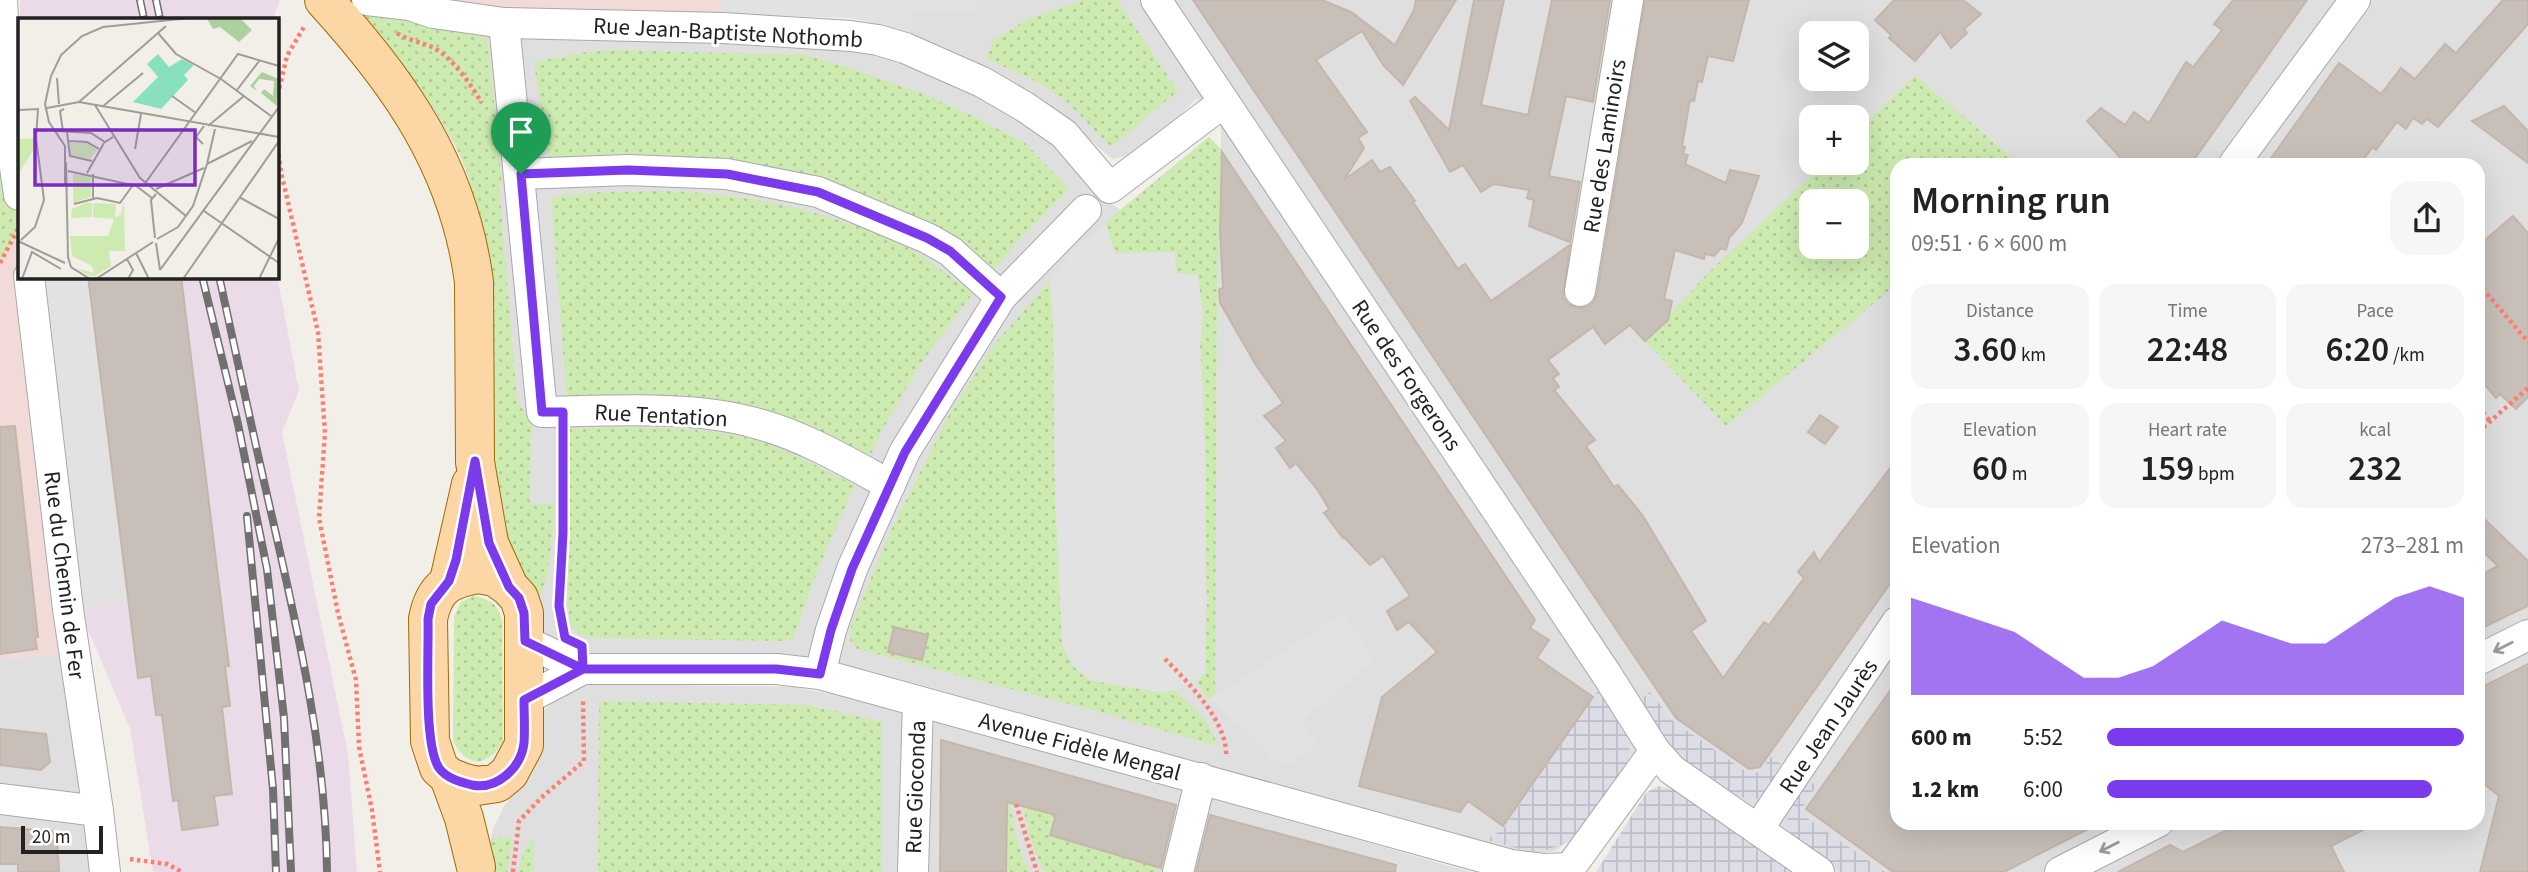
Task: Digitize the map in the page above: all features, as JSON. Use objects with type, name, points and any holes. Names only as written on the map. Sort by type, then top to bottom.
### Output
[{"type":"main road","points":[[339,8],[400,91],[433,147],[456,204],[470,254],[474,282],[475,461],[489,543],[509,587]]},
{"type":"main road","points":[[449,581],[478,574],[495,577],[519,598],[524,613],[524,745],[509,773],[497,783],[477,786],[449,777],[439,768],[430,741],[428,619],[431,604],[449,581],[456,560],[475,461]]},
{"type":"main road","points":[[449,777],[488,870]]},
{"type":"main road","points":[[488,870],[497,783]]},
{"type":"street","points":[[2,0],[8,118],[18,188]]},
{"type":"street","name":"Rue des Forgerons","points":[[1156,0],[1655,751],[1672,770],[1819,872]]},
{"type":"street","name":"Rue des Laminoirs","points":[[1580,291],[1628,0]]},
{"type":"street","points":[[2238,158],[2355,0]]},
{"type":"street","name":"Rue Jean-Baptiste Nothomb","points":[[339,8],[410,5],[432,7],[504,23],[723,28],[851,36],[905,48],[982,82],[1025,107],[1064,134],[1111,188],[1224,102]]},
{"type":"street","points":[[504,23],[553,412]]},
{"type":"street","points":[[521,174],[628,170],[727,174],[818,192],[927,238],[950,251],[1001,297]]},
{"type":"street","points":[[820,674],[831,630],[852,569],[905,452],[1001,297],[1086,210]]},
{"type":"street","name":"Rue du Chemin de Fer","points":[[29,278],[71,631],[104,864]]},
{"type":"street","name":"Rue Tentation","points":[[553,412],[686,412],[755,422],[813,443],[890,485]]},
{"type":"street","name":"Rue Jean Jaurès","points":[[1758,829],[1890,632]]},
{"type":"street","points":[[2485,656],[2528,635]]},
{"type":"street","name":"Avenue Fidèle Mengal","points":[[525,641],[583,658],[820,674],[1511,865],[1557,870]]},
{"type":"street","name":"Avenue Fidèle Mengal","points":[[524,700],[583,658]]},
{"type":"street","name":"Rue Gioconda","points":[[913,872],[918,702]]},
{"type":"street","points":[[1557,870],[1655,751]]},
{"type":"street","points":[[1178,872],[1213,782]]},
{"type":"street","points":[[0,799],[98,811]]},
{"type":"street","points":[[2060,872],[2142,830]]},
{"type":"path","points":[[278,94],[287,57],[339,8]]},
{"type":"path","points":[[392,30],[409,41],[433,48],[449,60],[471,85],[483,105]]},
{"type":"path","points":[[278,149],[317,332],[326,433],[319,518],[338,613],[356,680],[359,747],[372,810],[380,872]]},
{"type":"path","points":[[0,263],[18,229]]},
{"type":"path","points":[[2485,291],[2528,342]]},
{"type":"path","points":[[2485,426],[2528,388]]},
{"type":"path","points":[[488,870],[519,821],[584,761],[583,658],[565,638],[559,606],[563,533],[553,412]]},
{"type":"path","points":[[2485,415],[2490,421]]},
{"type":"path","points":[[1165,659],[1186,679],[1216,719],[1227,747],[1213,782]]},
{"type":"path","points":[[1016,804],[1037,872]]},
{"type":"path","points":[[104,864],[167,864],[182,872]]},
{"type":"shaded area","points":[[20,0],[280,0],[273,18],[20,18]]},
{"type":"shaded area","points":[[444,0],[721,0],[723,14],[528,14]]},
{"type":"shaded area","points":[[721,0],[975,0],[979,12],[910,12],[914,39],[884,26],[851,18],[723,14]]},
{"type":"shaded area","points":[[908,0],[2528,0],[2528,872],[1844,872],[1737,795],[1647,750],[1629,757],[1576,836],[1555,851],[1534,854],[867,670],[789,658],[539,655],[474,196],[462,158],[376,9],[836,45],[877,55],[937,77],[1018,116],[1047,136],[1085,176],[1089,187],[1120,210],[1209,137],[1221,149],[1221,125],[1197,98],[1160,135],[1132,155],[1112,159],[1040,97],[914,39]]},
{"type":"shaded area","points":[[1105,223],[1115,253],[1175,252],[1176,273],[1198,275],[1203,316],[1200,345],[1206,486],[1205,673],[1197,682],[1164,693],[1089,680],[1073,666],[1062,644],[1050,281],[1071,253]]},
{"type":"shaded area","points":[[18,229],[18,278],[74,653],[0,659],[0,262]]},
{"type":"shaded area","points":[[40,278],[278,278],[299,391],[282,432],[348,754],[357,872],[153,872],[130,729],[79,608]]},
{"type":"shaded area","points":[[40,278],[88,278],[127,603],[79,608]]},
{"type":"shaded area","points":[[1343,613],[1375,660],[1301,722],[1318,742],[1291,765],[1268,759],[1268,752],[1211,699]]},
{"type":"shaded area","points":[[74,653],[105,872],[0,872],[0,659]]},
{"type":"shaded area","points":[[598,684],[793,687],[870,701],[1471,872],[489,872],[492,832],[504,806],[518,788],[538,716],[570,686]]},
{"type":"shaded area","points":[[1599,689],[1629,738],[1629,760],[1575,840],[1543,851],[1528,851],[1486,840],[1504,828]]},
{"type":"shaded area","points":[[1650,692],[1673,721],[1748,773],[1760,772],[1771,757],[1787,768],[1768,794],[1760,799],[1737,797],[1687,764],[1669,748],[1637,702]]},
{"type":"shaded area","points":[[1804,778],[1816,786],[1803,806],[1804,816],[1885,872],[1838,872],[1796,842],[1787,816],[1792,799]]},
{"type":"shaded area","points":[[1658,786],[1675,790],[1792,872],[1596,872],[1646,793]]},
{"type":"green space","points":[[1082,0],[1117,0],[1178,91],[1111,147],[1065,100],[1035,81],[987,59],[992,41],[1028,19]]},
{"type":"green space","points":[[351,7],[477,32],[488,41],[502,184],[499,186],[517,399],[531,424],[530,504],[555,504],[548,574],[537,605],[506,549],[490,507],[484,256],[474,197],[466,170],[441,119],[425,95]]},
{"type":"green space","points":[[616,50],[806,55],[851,68],[916,91],[1024,142],[1069,189],[994,270],[943,233],[905,212],[853,192],[549,164],[534,62],[586,52]]},
{"type":"green space","points":[[1915,75],[2012,158],[1890,158],[1890,290],[1726,426],[1608,302],[1592,291],[1593,288],[1671,313],[1705,276],[1812,175],[1869,175],[1869,120]]},
{"type":"green space","points":[[0,118],[18,191],[18,229],[0,263]]},
{"type":"green space","points":[[1209,137],[1221,150],[1217,298],[1215,694],[1208,700],[1197,682],[1205,673],[1207,608],[1204,406],[1200,345],[1203,316],[1198,275],[1176,273],[1174,252],[1115,253],[1105,223]]},
{"type":"green space","points":[[665,191],[757,200],[863,228],[908,247],[973,293],[919,366],[869,458],[567,399],[551,197],[601,192]]},
{"type":"green space","points":[[1050,281],[1055,493],[1089,680],[1164,693],[1174,690],[1206,722],[1217,746],[1085,708],[857,649],[850,640],[851,626],[892,528],[950,413],[996,342]]},
{"type":"green space","points":[[570,428],[692,430],[750,438],[796,456],[855,485],[819,566],[793,639],[601,638],[581,634],[572,627],[569,616],[567,565]]},
{"type":"green space","points":[[474,596],[493,604],[502,621],[503,742],[491,756],[478,761],[465,756],[453,741],[454,616],[461,602]]},
{"type":"green space","points":[[599,701],[808,705],[882,722],[881,872],[598,872]]},
{"type":"green space","points":[[1007,802],[1010,803],[1017,841],[1029,872],[1006,872]]},
{"type":"green space","points":[[1023,807],[1055,815],[1050,834],[1158,867],[1157,872],[1043,872],[1030,838]]},
{"type":"green space","points":[[512,837],[507,872],[489,872],[491,838]]},
{"type":"green space","points":[[534,838],[534,872],[518,872],[525,847]]},
{"type":"building","points":[[1193,0],[1322,0],[1351,12],[1395,45],[1414,10],[1416,0],[1456,0],[1403,85],[1383,65],[1362,31],[1316,60],[1367,132],[1358,138],[1364,148],[1344,180],[1372,160],[1380,172],[1390,167],[1458,269],[1465,264],[1491,301],[1570,245],[1563,297],[1568,304],[1578,308],[1593,303],[1597,294],[1645,0],[1749,0],[1733,61],[1708,56],[1702,82],[1698,81],[1694,101],[1690,100],[1682,146],[1685,147],[1683,154],[1688,155],[1685,164],[1726,183],[1730,170],[1759,176],[1742,223],[1729,238],[1726,250],[1721,248],[1714,256],[1705,254],[1704,259],[1675,250],[1664,299],[1672,301],[1668,320],[1645,341],[1630,325],[1605,344],[1593,327],[1548,360],[1559,374],[1553,378],[1559,387],[1554,390],[1595,440],[1586,446],[1614,487],[1618,485],[1643,516],[1706,621],[1691,631],[1723,678],[1764,622],[1769,625],[1804,578],[1798,572],[1814,552],[1819,562],[1890,468],[1890,584],[1760,767],[1749,769],[1676,718]]},
{"type":"building","points":[[1474,0],[1504,0],[1481,105],[1528,115],[1552,0],[1610,0],[1593,102],[1566,96],[1549,176],[1580,182],[1570,242],[1529,226],[1534,200],[1527,198],[1529,190],[1494,184],[1481,192],[1463,165],[1450,172],[1410,101],[1415,97],[1449,130]]},
{"type":"building","points":[[1894,0],[1963,0],[1981,14],[1964,29],[1967,33],[1951,48],[1940,32],[1915,61],[1889,38],[1891,35],[1875,20]]},
{"type":"building","points":[[2233,0],[2307,0],[2195,158],[2121,158],[2087,121],[2101,108],[2125,125],[2134,112],[2149,123],[2186,62],[2193,67],[2222,30],[2214,24]]},
{"type":"building","points":[[2503,0],[2528,0],[2528,24],[2438,127],[2427,119],[2422,124],[2413,118],[2406,129],[2397,122],[2376,150],[2373,147],[2365,158],[2271,158],[2339,63],[2381,94],[2401,68],[2415,79],[2445,44],[2456,53]]},
{"type":"building","points":[[2504,106],[2528,131],[2528,163],[2472,121]]},
{"type":"building","points":[[1222,152],[1535,620],[1530,628],[1549,640],[1537,658],[1593,697],[1503,826],[1468,801],[1460,812],[1359,786],[1382,697],[1437,652],[1409,622],[1397,630],[1387,611],[1410,596],[1383,556],[1370,565],[1343,538],[1324,513],[1329,509],[1317,489],[1296,463],[1290,468],[1276,448],[1286,441],[1264,416],[1283,403],[1256,365],[1220,303],[1219,290],[1223,287],[1220,232]]},
{"type":"building","points":[[2513,216],[2528,233],[2528,397],[2516,409],[2500,394],[2496,398],[2485,385],[2485,240]]},
{"type":"building","points":[[88,278],[181,278],[229,666],[225,666],[230,706],[222,707],[232,794],[214,796],[218,825],[182,830],[178,800],[173,801],[162,715],[156,715],[151,676],[138,678]]},
{"type":"building","points":[[1820,415],[1838,427],[1825,444],[1808,432]]},
{"type":"building","points":[[15,426],[38,637],[35,637],[37,649],[0,654],[0,427]]},
{"type":"building","points":[[2485,520],[2528,561],[2528,606],[2485,627],[2485,572],[2498,566],[2485,554]]},
{"type":"building","points":[[894,627],[928,635],[922,660],[888,652]]},
{"type":"building","points":[[2528,664],[2528,872],[2480,872],[2499,796],[2485,785],[2485,686]]},
{"type":"building","points":[[1890,691],[1890,830],[2086,830],[2004,872],[1893,872],[1806,809]]},
{"type":"building","points":[[0,729],[46,734],[50,762],[41,770],[0,765]]},
{"type":"building","points":[[941,740],[1176,805],[1161,868],[1050,835],[1056,815],[1007,802],[1006,872],[940,872]]},
{"type":"building","points":[[1210,815],[1396,865],[1395,872],[1196,872]]},
{"type":"building","points":[[0,827],[52,831],[57,839],[59,872],[18,872],[18,864],[0,864]]},
{"type":"building","points":[[2227,830],[2363,830],[2331,846],[2344,872],[2118,872],[2170,845],[2183,852]]},
{"type":"railway","points":[[140,0],[144,18]]},
{"type":"railway","points":[[156,0],[160,18]]},
{"type":"railway","points":[[202,278],[238,424],[267,569],[284,718],[291,872]]},
{"type":"railway","points":[[219,278],[309,695],[322,783],[327,872]]},
{"type":"railway","points":[[247,516],[273,789],[276,872]]},
{"type":"route","points":[[521,174],[542,412],[563,412],[563,533],[559,606],[565,638],[582,646],[583,669],[525,641],[524,613],[519,598],[509,587],[489,543],[475,461],[456,560],[449,581],[431,604],[428,619],[430,741],[434,755],[439,768],[449,777],[477,786],[497,783],[509,773],[518,760],[524,745],[524,700],[583,669],[776,669],[820,674],[831,630],[852,569],[905,452],[1001,297],[950,251],[927,238],[818,192],[727,174],[628,170],[521,174]]}]
